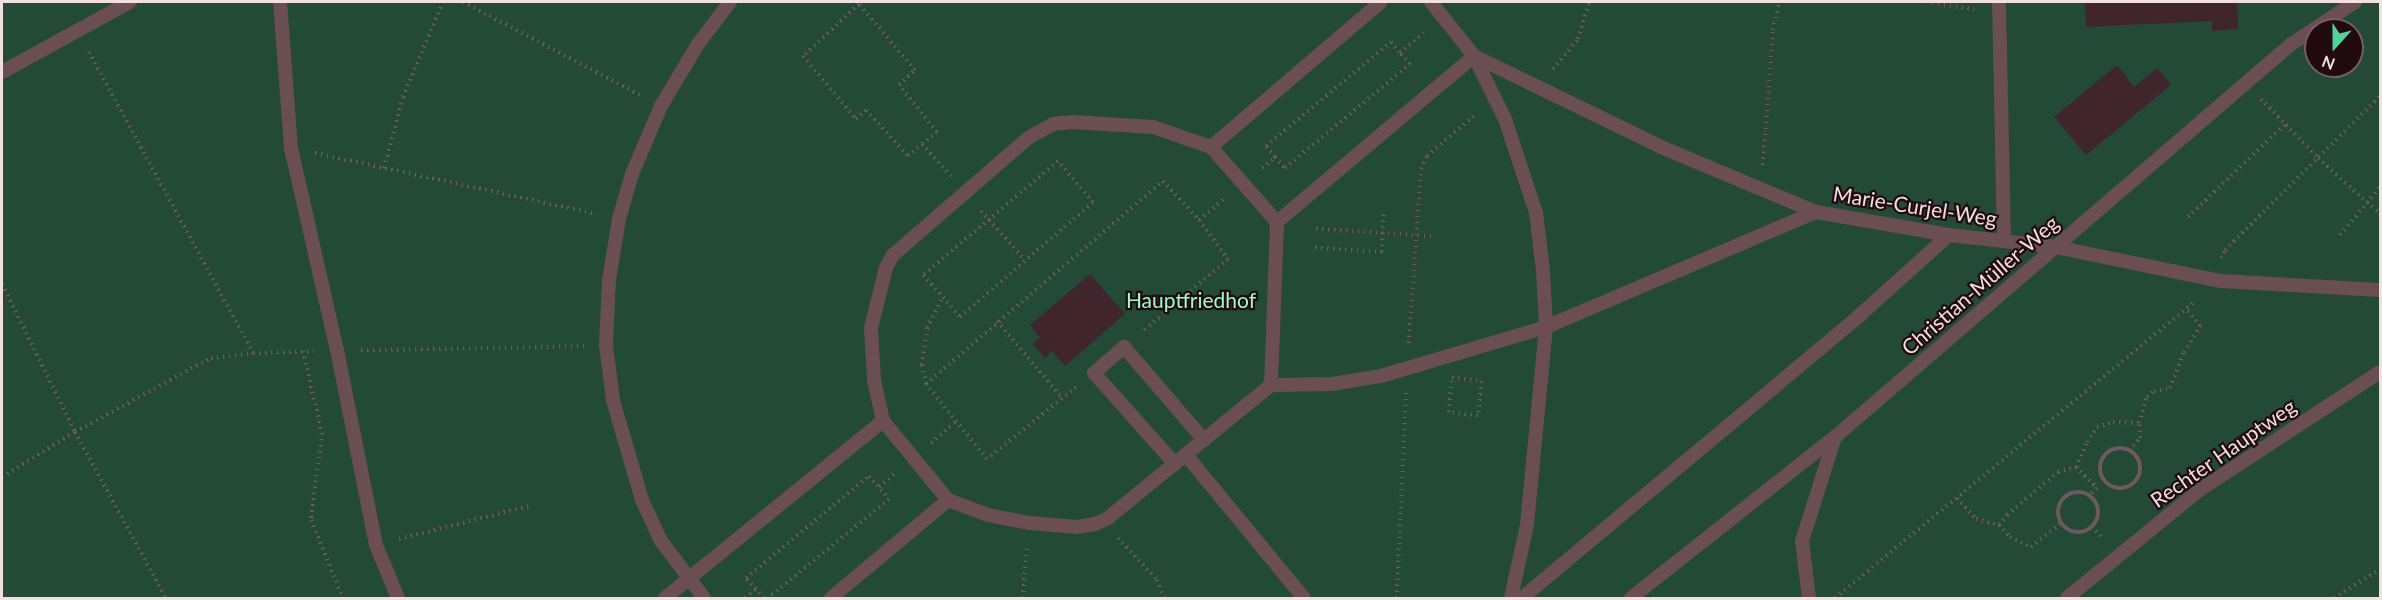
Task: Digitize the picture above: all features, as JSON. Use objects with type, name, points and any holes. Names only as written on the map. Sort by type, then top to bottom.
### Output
[{"type":"lane","points":[[2,72],[130,2]]},
{"type":"lane","points":[[280,2],[291,148],[337,350],[376,545],[398,598]]},
{"type":"lane","points":[[704,598],[662,541],[642,500],[614,400],[606,345],[609,280],[619,219],[632,174],[662,106],[698,44],[730,2]]},
{"type":"lane","points":[[1212,147],[1381,2]]},
{"type":"lane","points":[[1431,2],[1474,56],[1497,101],[1536,213],[1543,270],[1546,327],[1527,525],[1511,598]]},
{"type":"lane","name":"Christian-Müller-Weg","points":[[1631,598],[1835,437],[2290,45],[2355,2]]},
{"type":"lane","points":[[1999,7],[2004,241]]},
{"type":"lane","points":[[1277,222],[1474,56]]},
{"type":"lane","name":"Marie-Curjel-Weg","points":[[1474,56],[1650,142],[1816,212],[1949,236],[2056,247],[2220,281],[2380,290]]},
{"type":"lane","points":[[1271,385],[1277,222],[1212,147],[1153,127],[1073,122],[1053,124],[1028,138],[893,255],[886,268],[871,328],[874,380],[883,421],[948,500],[988,515],[1029,523],[1078,526],[1101,521],[1271,385],[1332,384],[1407,369],[1546,327],[1816,212]]},
{"type":"lane","points":[[1522,598],[1859,316],[1949,236]]},
{"type":"lane","points":[[1174,464],[1094,373],[1124,347],[1204,440]]},
{"type":"lane","name":"Rechter Hauptweg","points":[[2067,598],[2198,490],[2380,372]]},
{"type":"lane","points":[[665,598],[883,421]]},
{"type":"lane","points":[[1809,598],[1802,541],[1835,437]]},
{"type":"lane","points":[[1186,455],[1304,598]]},
{"type":"lane","points":[[831,598],[948,500]]},
{"type":"path","points":[[384,168],[403,97],[443,2]]},
{"type":"path","points":[[463,2],[662,106]]},
{"type":"path","points":[[1534,84],[1559,65],[1578,39],[1588,2]]},
{"type":"path","points":[[1762,191],[1764,125],[1779,2]]},
{"type":"path","points":[[1926,2],[1999,7]]},
{"type":"path","points":[[859,4],[915,70],[899,85],[937,132],[922,144],[908,156],[866,110],[856,119],[803,56],[859,4]]},
{"type":"path","points":[[77,31],[254,352]]},
{"type":"path","points":[[1391,42],[1400,53],[1410,64],[1285,168],[1266,146],[1391,42]]},
{"type":"path","points":[[1400,53],[1408,46]]},
{"type":"path","points":[[2247,82],[2284,125],[2380,214]]},
{"type":"path","points":[[1835,598],[2220,281],[2220,261],[2225,250],[2380,96]]},
{"type":"path","points":[[1397,598],[1407,369],[1421,168],[1427,156],[1474,114],[1497,101]]},
{"type":"path","points":[[2188,217],[2284,125]]},
{"type":"path","points":[[922,144],[965,192]]},
{"type":"path","points":[[291,148],[619,219]]},
{"type":"path","points":[[1264,166],[1275,157]]},
{"type":"path","points":[[1058,161],[1093,202],[1025,260],[960,317],[923,275],[987,218],[1058,161]]},
{"type":"path","points":[[927,384],[1163,181],[1199,220],[1228,259],[1143,330]]},
{"type":"path","points":[[2340,235],[2368,205],[2380,187]]},
{"type":"path","points":[[1199,220],[1222,201]]},
{"type":"path","points":[[1315,248],[1382,252],[1384,210]]},
{"type":"path","points":[[982,212],[1025,260]]},
{"type":"path","points":[[1316,229],[1434,236]]},
{"type":"path","points":[[2,284],[75,432],[166,598]]},
{"type":"path","points":[[943,297],[927,328],[922,365],[927,384],[955,422],[987,459],[1094,373]]},
{"type":"path","points":[[2129,450],[2140,438],[2139,423],[2146,397],[2154,391],[2170,388],[2184,352],[2200,326],[2186,309]]},
{"type":"path","points":[[998,321],[1062,398]]},
{"type":"path","points":[[303,351],[322,433],[311,520],[342,598]]},
{"type":"path","points":[[1452,378],[1481,381],[1478,415],[1449,412],[1452,378]]},
{"type":"path","points":[[930,444],[955,422]]},
{"type":"path","points":[[2076,467],[2087,442],[2097,427],[2113,422],[2139,423]]},
{"type":"path","points":[[2,477],[75,432]]},
{"type":"path","points":[[2116,448],[2129,450],[2140,465],[2134,483],[2122,488],[2105,481],[2100,468],[2104,455],[2116,448]]},
{"type":"path","points":[[2076,467],[2097,489]]},
{"type":"path","points":[[1998,525],[2058,472],[2076,467]]},
{"type":"path","points":[[764,598],[746,578],[869,476],[889,499],[768,598]]},
{"type":"path","points":[[879,487],[888,479]]},
{"type":"path","points":[[2088,496],[2105,481]]},
{"type":"path","points":[[2075,492],[2088,496],[2097,507],[2096,520],[2092,526],[2076,532],[2061,523],[2058,511],[2063,499],[2075,492]]},
{"type":"path","points":[[1957,498],[1976,519],[1998,525],[2010,537],[2031,547],[2061,523]]},
{"type":"path","points":[[376,545],[529,506]]},
{"type":"path","points":[[1101,521],[1157,580],[1164,598]]},
{"type":"path","points":[[1023,598],[1029,523]]},
{"type":"path","points":[[2334,598],[2380,569]]},
{"type":"path","points":[[744,598],[756,589]]},
{"type":"green space","name":"Hauptfriedhof","points":[[2,2],[2380,2],[2380,598],[2,598]]},
{"type":"building","points":[[2085,2],[2237,2],[2238,29],[2212,31],[2212,21],[2086,27]]},
{"type":"building","points":[[2117,65],[2134,87],[2157,68],[2171,85],[2086,155],[2054,117]]},
{"type":"building","points":[[1090,274],[1125,314],[1065,366],[1052,351],[1045,358],[1033,344],[1040,338],[1030,325]]}]
